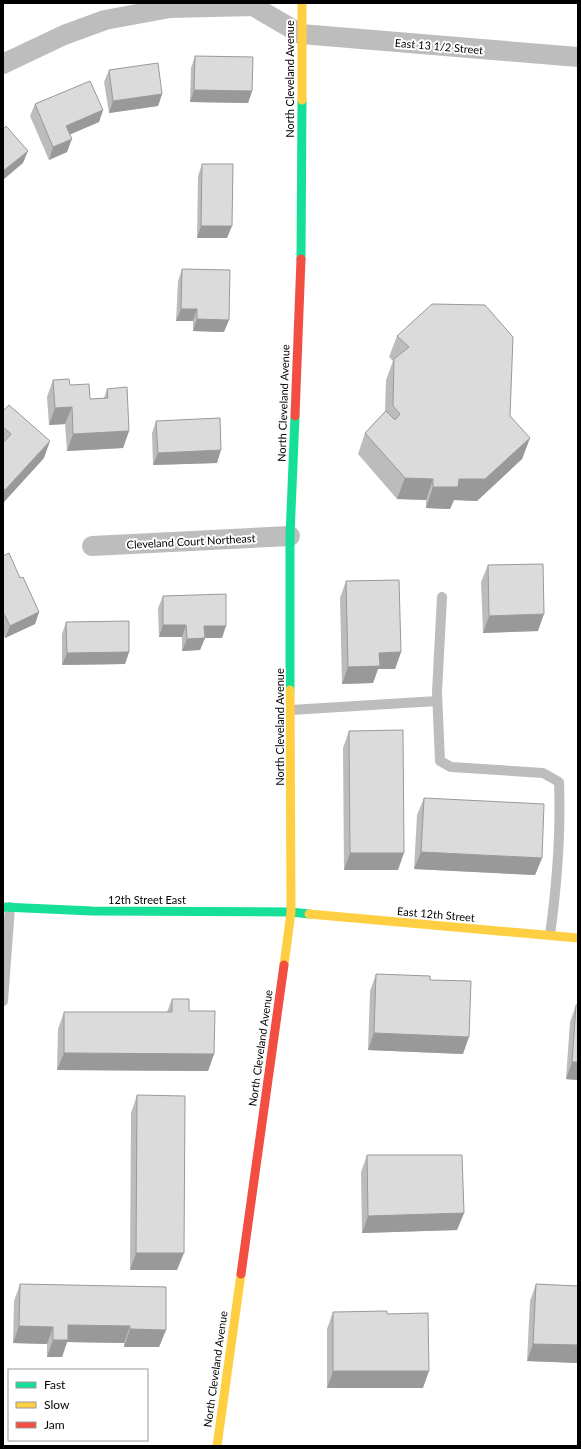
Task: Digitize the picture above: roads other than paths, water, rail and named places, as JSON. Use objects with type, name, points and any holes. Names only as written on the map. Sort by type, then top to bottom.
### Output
[{"type":"street","name":"North Cleveland Avenue","points":[[217,1446],[292,912],[290,536],[301,265],[302,3]]},
{"type":"street","points":[[3,64],[64,35],[104,20],[170,8],[253,6],[301,34]]},
{"type":"street","name":"East 13 1/2 Street","points":[[301,34],[578,57]]},
{"type":"street","name":"Cleveland Court Northeast","points":[[92,546],[290,536]]},
{"type":"street","name":"12th Street East","points":[[6,907],[92,910],[292,912]]},
{"type":"street","name":"East 12th Street","points":[[292,912],[578,938]]},
{"type":"lane","points":[[442,597],[438,701],[440,761],[451,768],[543,773],[559,782],[560,807],[556,888],[550,935]]},
{"type":"lane","points":[[290,710],[438,701]]},
{"type":"lane","points":[[3,1001],[6,907]]}]
